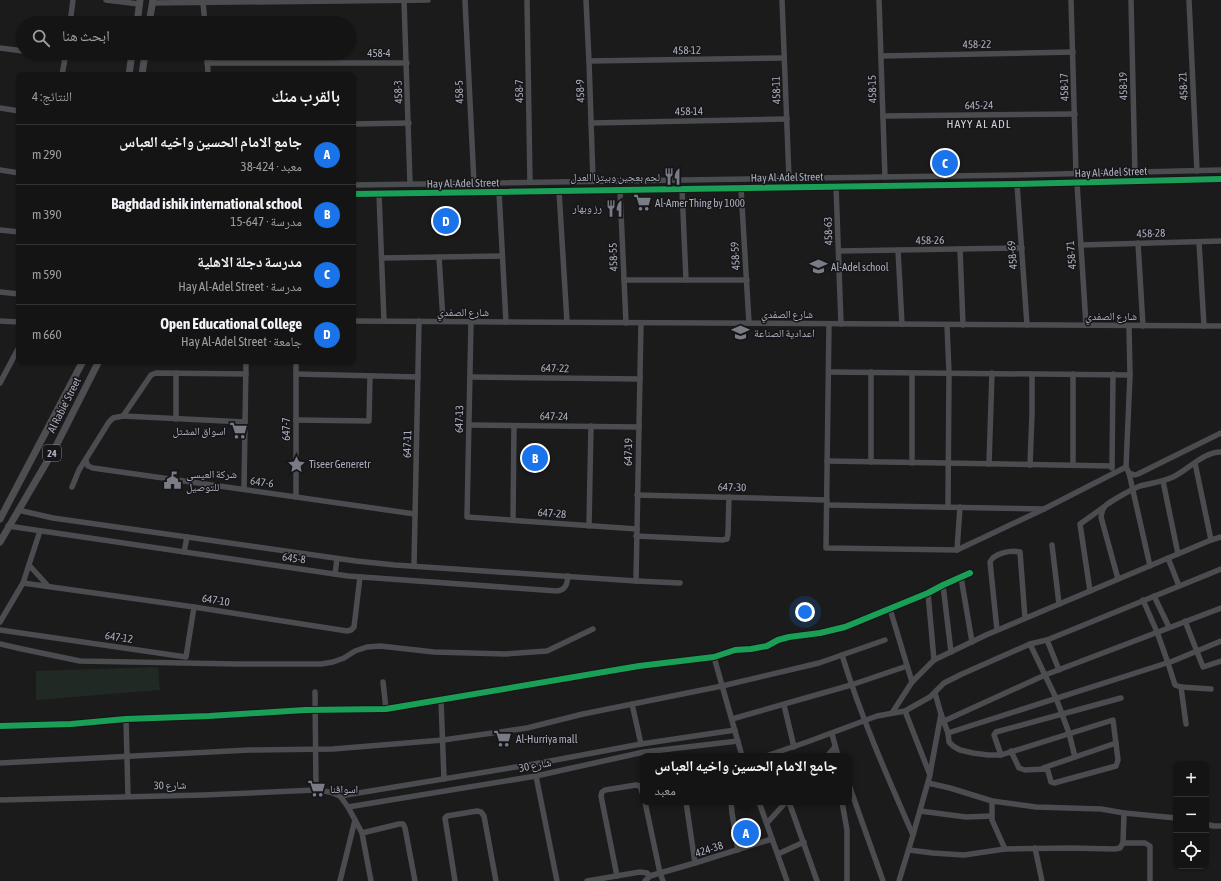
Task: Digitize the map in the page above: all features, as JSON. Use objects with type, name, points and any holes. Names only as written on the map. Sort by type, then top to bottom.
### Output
[{"type":"main road","points":[[138,16],[139,2]]},
{"type":"main road","points":[[151,16],[153,2]]},
{"type":"main road","points":[[130,72],[131,60]]},
{"type":"main road","points":[[142,72],[144,60]]},
{"type":"main road","name":"Al Rabie' Street","points":[[0,519],[3,508],[81,364]]},
{"type":"main road","name":"Al Rabie' Street","points":[[0,542],[55,448],[97,364]]},
{"type":"street","points":[[71,16],[73,0]]},
{"type":"street","points":[[106,0],[139,2]]},
{"type":"street","name":"458-3","points":[[404,0],[410,184]]},
{"type":"street","points":[[153,2],[203,3],[428,0]]},
{"type":"street","name":"458-5","points":[[465,0],[474,182]]},
{"type":"street","name":"458-7","points":[[527,0],[530,182]]},
{"type":"street","name":"458-9","points":[[586,0],[593,180]]},
{"type":"street","name":"458-11","points":[[782,0],[790,178]]},
{"type":"street","name":"458-15","points":[[879,0],[885,177]]},
{"type":"street","name":"458-17","points":[[1071,0],[1076,174]]},
{"type":"street","name":"458-19","points":[[1131,0],[1136,172]]},
{"type":"street","name":"458-21","points":[[1189,0],[1197,171]]},
{"type":"street","points":[[203,3],[204,16]]},
{"type":"street","points":[[0,48],[16,50]]},
{"type":"street","name":"458-22","points":[[881,56],[1073,52]]},
{"type":"street","name":"458-12","points":[[589,61],[784,58]]},
{"type":"street","points":[[62,72],[64,60]]},
{"type":"street","name":"458-4","points":[[207,63],[407,62]]},
{"type":"street","points":[[207,63],[208,72]]},
{"type":"street","points":[[0,108],[16,111]]},
{"type":"street","name":"645-24","points":[[883,116],[1075,114]]},
{"type":"street","name":"458-14","points":[[591,123],[787,119]]},
{"type":"street","points":[[356,124],[409,122]]},
{"type":"street","points":[[0,170],[16,172]]},
{"type":"street","name":"Hay Al-Adel Street","points":[[356,184],[1076,174],[1221,170]]},
{"type":"street","points":[[921,176],[922,185]]},
{"type":"street","name":"Hay Al-Adel Street","points":[[356,194],[1077,183],[1221,179]]},
{"type":"street","points":[[657,180],[658,189]]},
{"type":"street","name":"458-71","points":[[1077,183],[1086,325]]},
{"type":"street","name":"458-69","points":[[1017,184],[1027,325]]},
{"type":"street","name":"458-63","points":[[836,186],[841,324]]},
{"type":"street","name":"458-59","points":[[741,188],[749,323]]},
{"type":"street","points":[[682,189],[686,280]]},
{"type":"street","name":"458-55","points":[[620,190],[626,323]]},
{"type":"street","points":[[559,191],[567,322]]},
{"type":"street","points":[[499,192],[506,322]]},
{"type":"street","points":[[380,194],[384,321]]},
{"type":"street","points":[[0,230],[16,232]]},
{"type":"street","name":"458-28","points":[[1080,245],[1221,241]]},
{"type":"street","points":[[1199,242],[1204,326]]},
{"type":"street","points":[[1138,243],[1143,326]]},
{"type":"street","name":"458-26","points":[[838,251],[1022,248]]},
{"type":"street","points":[[960,249],[963,325]]},
{"type":"street","points":[[898,250],[902,324]]},
{"type":"street","points":[[382,258],[502,256]]},
{"type":"street","points":[[439,257],[443,322]]},
{"type":"street","points":[[624,280],[746,280]]},
{"type":"street","points":[[0,292],[16,294]]},
{"type":"street","name":"شارع الصفدي","points":[[356,321],[1221,326]]},
{"type":"street","name":"647-11","points":[[414,566],[419,321]]},
{"type":"street","points":[[0,322],[16,322]]},
{"type":"street","name":"647-13","points":[[467,517],[471,322]]},
{"type":"street","name":"647-19","points":[[636,581],[641,323]]},
{"type":"street","points":[[829,324],[826,548],[957,550],[1112,475],[1128,470]]},
{"type":"street","points":[[947,325],[949,373],[948,507]]},
{"type":"street","points":[[1129,326],[1130,375],[1128,470],[1150,566]]},
{"type":"street","points":[[0,383],[2,374],[16,352]]},
{"type":"street","points":[[244,489],[246,364]]},
{"type":"street","name":"647-7","points":[[296,364],[296,497]]},
{"type":"street","points":[[123,416],[147,380],[156,372],[246,374]]},
{"type":"street","points":[[829,372],[1130,375]]},
{"type":"street","points":[[871,372],[871,462]]},
{"type":"street","points":[[176,373],[176,419]]},
{"type":"street","points":[[912,373],[912,463]]},
{"type":"street","points":[[989,464],[992,373]]},
{"type":"street","points":[[296,374],[418,377]]},
{"type":"street","points":[[1030,465],[1032,374]]},
{"type":"street","points":[[1073,374],[1073,465]]},
{"type":"street","points":[[1112,475],[1113,374]]},
{"type":"street","points":[[296,420],[368,421],[370,376]]},
{"type":"street","name":"647-22","points":[[470,377],[640,379]]},
{"type":"street","points":[[72,487],[79,470],[113,418],[123,416],[245,422]]},
{"type":"street","name":"647-24","points":[[469,425],[639,427]]},
{"type":"street","points":[[512,520],[514,426]]},
{"type":"street","points":[[589,526],[591,426]]},
{"type":"street","points":[[1128,470],[1132,474],[1138,474],[1221,433]]},
{"type":"street","points":[[1090,591],[1080,524],[1105,506],[1132,490],[1163,481],[1178,474],[1211,454],[1221,452]]},
{"type":"street","name":"647-6","points":[[86,461],[88,466],[93,468],[415,514]]},
{"type":"street","points":[[827,461],[1112,466]]},
{"type":"street","points":[[1195,463],[1211,540]]},
{"type":"street","points":[[1163,481],[1178,554]]},
{"type":"street","name":"647-30","points":[[637,495],[729,497],[948,507],[1044,509]]},
{"type":"street","points":[[636,536],[722,540],[726,538],[728,534],[729,497]]},
{"type":"street","points":[[1105,506],[1101,517],[1118,579]]},
{"type":"street","points":[[957,550],[960,507]]},
{"type":"street","name":"645-8","points":[[18,510],[44,516],[337,559],[414,566],[680,583]]},
{"type":"street","name":"647-28","points":[[467,517],[636,529]]},
{"type":"street","name":"645-8","points":[[8,526],[360,577],[557,591],[565,587],[568,576]]},
{"type":"street","points":[[0,622],[23,583],[40,531]]},
{"type":"street","points":[[184,552],[187,537]]},
{"type":"street","points":[[892,713],[912,682],[934,660],[1025,618],[1221,537]]},
{"type":"street","points":[[1052,544],[1059,604]]},
{"type":"street","points":[[997,630],[990,562],[996,556],[1015,551],[1020,552],[1025,618]]},
{"type":"street","points":[[1168,558],[1179,586]]},
{"type":"street","points":[[335,574],[337,559]]},
{"type":"street","points":[[29,565],[48,586]]},
{"type":"street","points":[[778,753],[794,746],[832,734],[865,720],[906,711],[935,693],[944,683],[1030,644],[1047,640],[1221,569]]},
{"type":"street","points":[[0,726],[71,724],[126,719],[314,710],[386,709],[639,666],[714,657],[735,650],[767,646],[778,640],[789,637],[820,633],[845,627],[928,593],[970,573]]},
{"type":"street","name":"647-10","points":[[23,583],[194,607],[347,631],[354,627],[360,577]]},
{"type":"street","points":[[961,577],[972,642]]},
{"type":"street","points":[[943,585],[951,652]]},
{"type":"street","points":[[928,593],[934,660]]},
{"type":"street","points":[[1154,596],[1170,628]]},
{"type":"street","points":[[1143,600],[1157,632],[1175,685],[1181,687],[1211,689]]},
{"type":"street","name":"647-12","points":[[0,630],[186,657],[194,607]]},
{"type":"street","points":[[944,721],[1045,675],[1221,608]]},
{"type":"street","points":[[890,609],[912,682]]},
{"type":"street","points":[[1185,621],[1204,667],[1221,661]]},
{"type":"street","points":[[0,644],[80,661],[321,664],[334,662],[367,646],[463,653],[506,654],[546,651],[593,629]]},
{"type":"street","points":[[0,763],[249,750],[315,750],[443,740],[527,728],[583,714],[722,686],[819,663],[885,640]]},
{"type":"street","points":[[1047,640],[1059,670]]},
{"type":"street","points":[[948,733],[1168,663],[1221,641]]},
{"type":"street","points":[[1030,644],[1056,698],[1069,733],[1075,757]]},
{"type":"street","points":[[842,655],[851,685],[913,836]]},
{"type":"street","points":[[714,657],[741,753]]},
{"type":"street","points":[[732,719],[851,685],[907,666]]},
{"type":"street","points":[[383,682],[386,709]]},
{"type":"street","points":[[1181,687],[1186,724]]},
{"type":"street","points":[[315,692],[316,790]]},
{"type":"street","points":[[935,693],[948,733],[949,742],[952,746],[960,750],[988,755],[1011,751],[1113,720],[1118,760],[1116,766],[1054,783],[1051,782],[1048,772],[1043,768]]},
{"type":"street","points":[[1000,754],[994,735],[996,732],[1121,698]]},
{"type":"street","points":[[441,700],[444,779]]},
{"type":"street","points":[[632,704],[641,744]]},
{"type":"street","points":[[784,704],[794,746]]},
{"type":"street","points":[[906,711],[930,775]]},
{"type":"street","points":[[898,881],[909,850],[928,783],[941,714]]},
{"type":"street","points":[[126,719],[128,796]]},
{"type":"street","name":"شارع 30","points":[[0,800],[204,795],[316,790],[330,792],[340,796],[545,762],[641,744],[735,730]]},
{"type":"street","points":[[832,734],[837,753]]},
{"type":"street","name":"شارع 30","points":[[348,807],[536,776],[644,752],[738,741]]},
{"type":"street","points":[[1011,751],[1019,768],[1025,770],[1043,768],[1116,742]]},
{"type":"street","points":[[831,753],[835,748]]},
{"type":"street","points":[[545,762],[547,773]]},
{"type":"street","points":[[536,776],[557,881]]},
{"type":"street","points":[[928,783],[992,801],[1036,807],[1101,809],[1124,813],[1173,818]]},
{"type":"street","points":[[617,876],[601,796],[602,792],[605,790],[636,785],[640,786]]},
{"type":"street","points":[[852,793],[883,881]]},
{"type":"street","points":[[340,796],[348,807],[362,833],[371,881]]},
{"type":"street","points":[[992,801],[992,820],[1005,849]]},
{"type":"street","points":[[646,805],[663,881]]},
{"type":"street","points":[[686,805],[695,864]]},
{"type":"street","points":[[731,805],[738,850]]},
{"type":"street","points":[[760,805],[787,881]]},
{"type":"street","points":[[767,823],[785,805]]},
{"type":"street","points":[[789,805],[817,881]]},
{"type":"street","points":[[843,805],[847,830],[847,881]]},
{"type":"street","points":[[455,881],[445,818],[447,816],[477,811],[481,812],[484,816],[496,881]]},
{"type":"street","points":[[920,811],[966,817],[992,816]]},
{"type":"street","points":[[909,850],[964,855],[1005,849],[1120,848],[1123,843],[1124,813]]},
{"type":"street","points":[[340,881],[355,820]]},
{"type":"street","points":[[362,833],[403,824],[415,881]]},
{"type":"street","points":[[1209,825],[1221,825]]},
{"type":"street","name":"424-38","points":[[586,881],[642,872],[647,873],[652,877],[660,873],[695,864],[772,839]]},
{"type":"street","points":[[778,854],[804,842]]},
{"type":"street","points":[[1123,843],[1145,843],[1150,846],[1150,881]]},
{"type":"street","points":[[1035,848],[1042,881]]},
{"type":"street","points":[[645,881],[652,877]]},
{"type":"shaded area","points":[[158,667],[160,690],[36,700],[36,671]]},
{"type":"cycle path","points":[[356,194],[1017,184],[1221,179]]},
{"type":"cycle path","points":[[0,726],[71,724],[126,719],[305,710],[386,709],[639,666],[714,657],[735,650],[767,646],[778,640],[789,637],[820,633],[845,627],[928,593],[970,573]]},
{"type":"place","name":"مدرسة دجلة الاهلية","points":[[945,163]]},
{"type":"place","name":"لحم بعجين وبيتزا العدل","points":[[673,177]]},
{"type":"place","name":"Al-Amer Thing by 1000","points":[[642,203]]},
{"type":"place","name":"رز وبهار","points":[[615,208]]},
{"type":"place","name":"Open Educational College","points":[[446,221]]},
{"type":"place","name":"Al-Adel school","points":[[818,267]]},
{"type":"place","name":"اعدادية الصناعة","points":[[741,333]]},
{"type":"place","name":"اسواق المشتل","points":[[239,431]]},
{"type":"place","name":"Baghdad ishik international school","points":[[535,458]]},
{"type":"place","name":"Tiseer Generetr","points":[[296,464]]},
{"type":"place","name":"شركة العيسى للتوصيل","points":[[173,480]]},
{"type":"place","name":"Al-Hurriya mall","points":[[503,739]]},
{"type":"place","name":"اسواقنا","points":[[317,789]]},
{"type":"place","name":"جامع الامام الحسين واخيه العباس","points":[[746,833]]},
{"type":"district","name":"HAYY AL ADL","points":[[979,124]]}]
